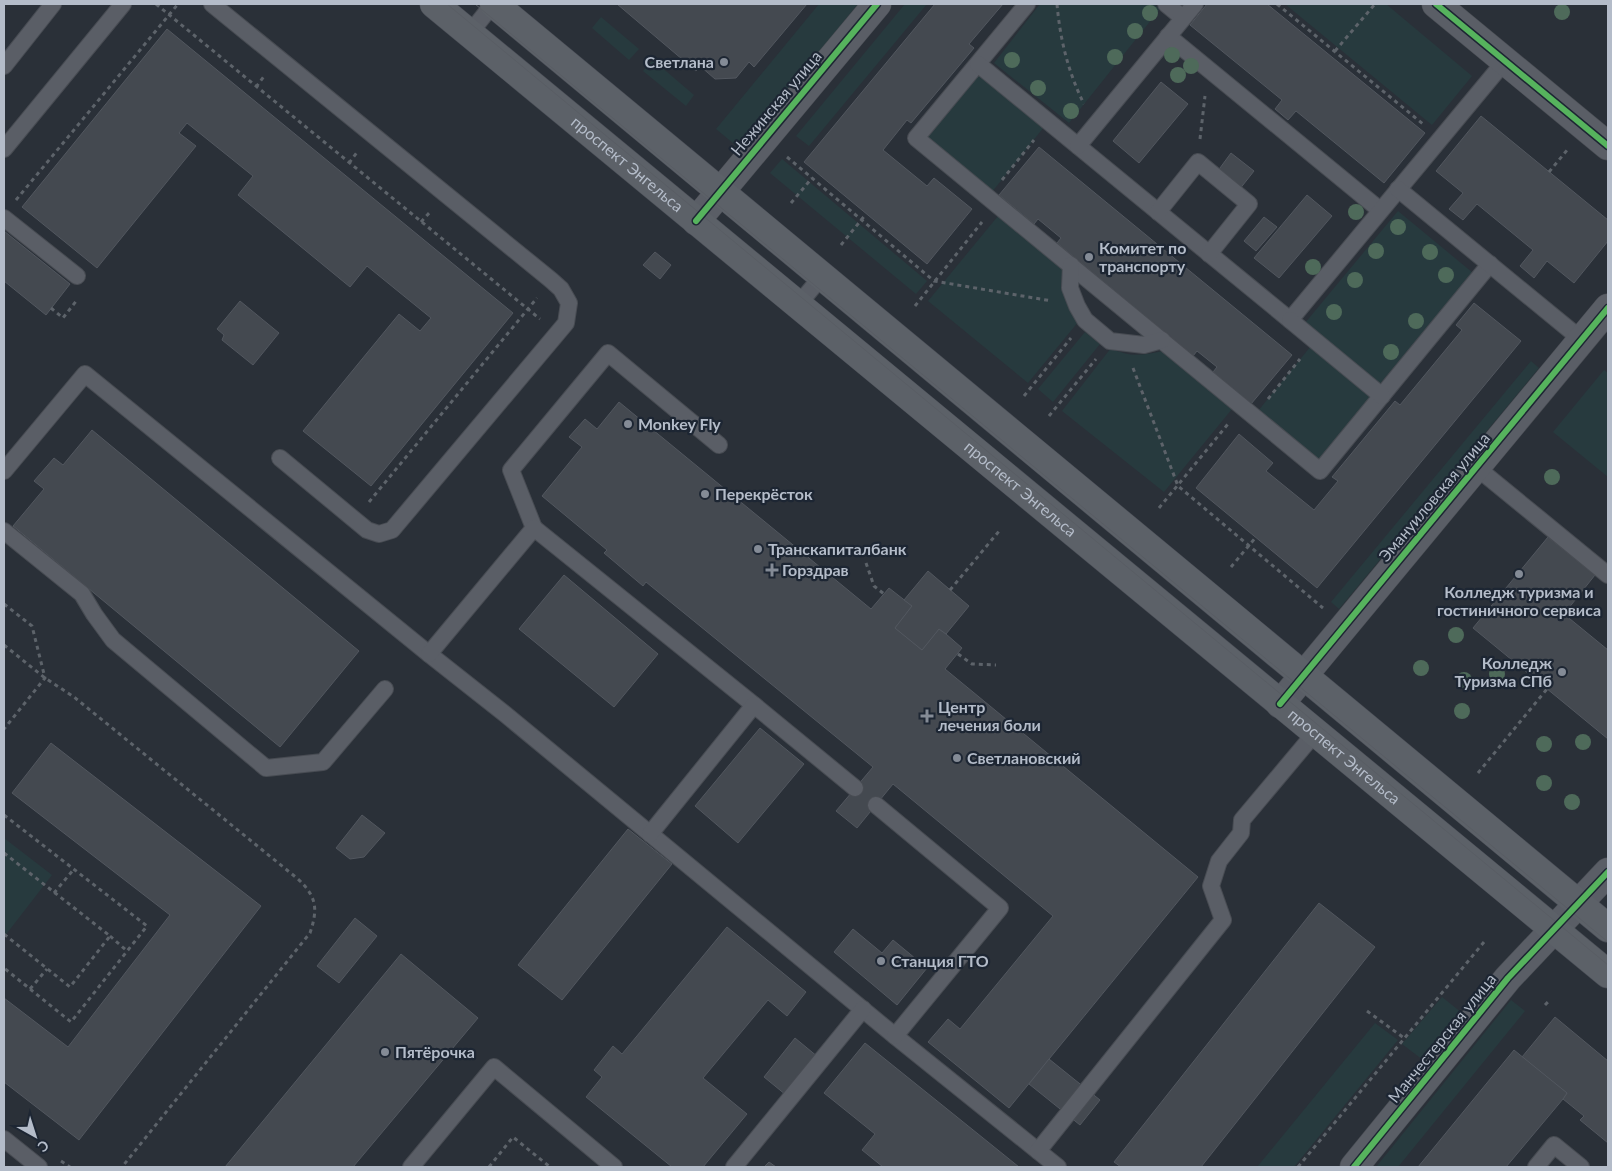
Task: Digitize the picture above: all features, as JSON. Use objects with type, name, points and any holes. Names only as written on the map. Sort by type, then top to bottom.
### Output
[{"type":"main road","name":"проспект Энгельса","points":[[434,4],[1608,974]]},
{"type":"main road","points":[[494,4],[1608,928]]},
{"type":"street","name":"Нежинская улица","points":[[696,221],[876,4]]},
{"type":"street","points":[[1436,4],[1608,146]]},
{"type":"street","name":"Эмануиловская улица","points":[[1280,704],[1608,308]]},
{"type":"street","name":"Манчестерская улица","points":[[1354,1167],[1508,978],[1608,872]]},
{"type":"lane","points":[[4,66],[53,4]]},
{"type":"lane","points":[[4,149],[123,4]]},
{"type":"lane","points":[[212,4],[551,280],[561,289],[569,303],[566,323],[392,530],[379,534],[367,530],[280,458]]},
{"type":"lane","points":[[470,33],[494,4]]},
{"type":"lane","points":[[1027,4],[916,138],[1320,470],[1490,264]]},
{"type":"lane","points":[[1166,4],[1183,18]]},
{"type":"lane","points":[[1078,146],[1195,4]]},
{"type":"lane","points":[[1168,36],[1380,210]]},
{"type":"lane","points":[[1290,320],[1505,61]]},
{"type":"lane","points":[[978,64],[1382,396]]},
{"type":"lane","points":[[1158,212],[1198,162],[1249,204],[1209,254]]},
{"type":"lane","points":[[1398,189],[1582,340]]},
{"type":"lane","points":[[7,213],[76,276]]},
{"type":"lane","points":[[1071,265],[1070,288],[1081,313],[1117,342],[1144,346],[1162,340]]},
{"type":"lane","points":[[798,305],[822,276]]},
{"type":"lane","points":[[719,445],[608,353],[511,470],[534,528],[855,788]]},
{"type":"lane","points":[[4,471],[85,374],[505,714],[862,1009],[1058,1167]]},
{"type":"lane","points":[[1476,467],[1608,575]]},
{"type":"lane","points":[[429,654],[534,528]]},
{"type":"lane","points":[[4,531],[82,594],[113,640],[266,768],[324,762],[385,690]]},
{"type":"lane","points":[[650,834],[754,705]]},
{"type":"lane","points":[[1038,1151],[1223,920],[1211,886],[1219,862],[1242,833],[1242,820],[1314,732]]},
{"type":"lane","points":[[876,805],[1000,908],[895,1036]]},
{"type":"lane","points":[[734,1167],[862,1009]]},
{"type":"lane","points":[[412,1167],[494,1067],[614,1167]]},
{"type":"lane","points":[[4,1139],[39,1167]]},
{"type":"lane","points":[[1536,1167],[1554,1145],[1581,1167]]},
{"type":"path","points":[[156,4],[557,333]]},
{"type":"path","points":[[7,213],[178,4]]},
{"type":"path","points":[[1057,4],[1059,32],[1065,56],[1076,89],[1095,124]]},
{"type":"path","points":[[1277,4],[1428,128]]},
{"type":"path","points":[[1335,52],[1374,4]]},
{"type":"path","points":[[1198,162],[1207,68]]},
{"type":"path","points":[[915,306],[1048,122]]},
{"type":"path","points":[[1550,172],[1568,149]]},
{"type":"path","points":[[786,156],[934,281],[1081,313],[1024,396]]},
{"type":"path","points":[[791,203],[812,178]]},
{"type":"path","points":[[841,245],[866,214]]},
{"type":"path","points":[[354,520],[551,280]]},
{"type":"path","points":[[51,308],[63,318],[81,295]]},
{"type":"path","points":[[1159,508],[1315,341]]},
{"type":"path","points":[[1049,416],[1117,342],[1178,486],[1328,613]]},
{"type":"path","points":[[950,590],[1000,530]]},
{"type":"path","points":[[1230,567],[1256,537]]},
{"type":"path","points":[[866,563],[874,586],[884,594]]},
{"type":"path","points":[[4,604],[32,626],[45,678]]},
{"type":"path","points":[[4,646],[45,678],[74,697],[298,879],[308,889],[314,902],[315,917],[310,933],[122,1167]]},
{"type":"path","points":[[958,654],[972,664],[996,665]]},
{"type":"path","points":[[4,729],[45,678]]},
{"type":"path","points":[[1478,773],[1547,689]]},
{"type":"path","points":[[4,815],[147,926],[71,1022],[4,968]]},
{"type":"path","points":[[4,852],[127,951]]},
{"type":"path","points":[[54,893],[74,869]]},
{"type":"path","points":[[4,934],[70,987],[110,936]]},
{"type":"path","points":[[1298,1167],[1484,942]]},
{"type":"path","points":[[30,989],[47,969]]},
{"type":"path","points":[[1545,1005],[1549,1001]]},
{"type":"path","points":[[1367,1011],[1404,1038]]},
{"type":"path","points":[[489,1167],[513,1138],[550,1167]]},
{"type":"green space","points":[[819,4],[858,4],[740,149],[716,129]]},
{"type":"green space","points":[[905,4],[927,4],[809,146],[796,136]]},
{"type":"green space","points":[[1040,4],[1153,4],[1160,9],[1069,123],[994,63]]},
{"type":"green space","points":[[1285,4],[1386,4],[1472,76],[1432,125]]},
{"type":"green space","points":[[601,17],[639,49],[629,60],[592,28]]},
{"type":"green space","points":[[653,60],[694,95],[686,106],[643,71]]},
{"type":"green space","points":[[978,64],[1048,122],[988,197],[916,138]]},
{"type":"green space","points":[[782,159],[927,281],[916,294],[770,173]]},
{"type":"green space","points":[[1398,211],[1473,273],[1379,385],[1305,323]]},
{"type":"green space","points":[[998,216],[1064,270],[1079,321],[1028,383],[928,301]]},
{"type":"green space","points":[[1085,332],[1100,344],[1053,402],[1038,389]]},
{"type":"green space","points":[[1315,341],[1382,396],[1320,471],[1254,416]]},
{"type":"green space","points":[[1111,348],[1131,354],[1163,351],[1232,409],[1164,492],[1062,411]]},
{"type":"green space","points":[[1531,361],[1539,368],[1339,609],[1331,602]]},
{"type":"green space","points":[[1604,370],[1608,373],[1608,477],[1553,432]]},
{"type":"green space","points":[[4,838],[52,875],[4,937]]},
{"type":"green space","points":[[1442,997],[1462,1013],[1423,1060],[1402,1044]]},
{"type":"green space","points":[[1511,1000],[1525,1011],[1398,1167],[1376,1167]]},
{"type":"green space","points":[[1375,1023],[1398,1040],[1294,1167],[1257,1167]]},
{"type":"building","points":[[617,4],[807,4],[754,67],[749,62],[736,78],[715,79],[700,66],[696,71]]},
{"type":"building","points":[[935,4],[1003,4],[969,44],[974,48],[911,123],[907,120],[883,150],[927,186],[934,178],[972,209],[927,264],[804,162]]},
{"type":"building","points":[[1207,4],[1267,4],[1425,133],[1384,183],[1296,111],[1288,120],[1275,109],[1282,100],[1190,25]]},
{"type":"building","points":[[167,29],[513,313],[371,486],[303,431],[399,314],[420,331],[431,318],[367,266],[350,287],[238,195],[253,176],[187,123],[179,133],[196,146],[97,268],[22,207]]},
{"type":"building","points":[[1161,82],[1188,104],[1139,163],[1113,141]]},
{"type":"building","points":[[1481,116],[1608,220],[1608,241],[1574,283],[1547,261],[1534,278],[1520,266],[1533,250],[1477,204],[1463,220],[1449,209],[1463,193],[1436,171]]},
{"type":"building","points":[[1039,147],[1292,355],[1251,404],[1213,372],[1217,367],[1197,351],[1193,356],[1057,243],[1061,238],[1038,219],[1034,224],[999,195]]},
{"type":"building","points":[[1231,153],[1254,171],[1239,190],[1217,172]]},
{"type":"building","points":[[1307,195],[1332,216],[1279,278],[1254,258]]},
{"type":"building","points":[[1264,217],[1277,227],[1256,251],[1244,241]]},
{"type":"building","points":[[4,231],[70,284],[46,315],[4,281]]},
{"type":"building","points":[[655,252],[671,265],[660,279],[643,265]]},
{"type":"building","points":[[240,301],[279,333],[253,365],[222,340],[224,335],[217,329]]},
{"type":"building","points":[[1474,303],[1521,341],[1317,588],[1196,488],[1239,434],[1273,463],[1266,471],[1314,510],[1338,481],[1332,477],[1395,401],[1400,405],[1462,330],[1456,325]]},
{"type":"building","name":"Светлановский","points":[[619,402],[871,609],[889,588],[912,606],[895,628],[922,650],[939,629],[946,634],[962,648],[945,669],[1198,877],[1009,1108],[928,1042],[948,1019],[960,1029],[1053,916],[893,784],[857,828],[836,811],[873,767],[646,582],[643,586],[604,553],[607,550],[542,496],[582,447],[569,437],[585,419],[597,429]]},
{"type":"building","points":[[92,430],[359,651],[280,747],[13,526],[44,489],[34,481],[54,458],[63,465]]},
{"type":"building","points":[[1548,537],[1595,575],[1564,614],[1608,650],[1608,739],[1473,628]]},
{"type":"building","points":[[928,571],[969,606],[946,634],[939,629],[922,650],[895,628],[912,606],[904,600]]},
{"type":"building","points":[[564,575],[658,654],[614,707],[519,629]]},
{"type":"building","points":[[760,728],[804,764],[738,843],[695,806]]},
{"type":"building","points":[[51,743],[261,906],[79,1140],[4,1082],[4,998],[68,1047],[170,915],[12,793]]},
{"type":"building","points":[[362,815],[385,833],[364,857],[350,859],[336,848]]},
{"type":"building","points":[[628,829],[672,864],[562,1000],[518,965]]},
{"type":"building","points":[[1319,903],[1375,947],[1201,1167],[1121,1167],[1114,1162]]},
{"type":"building","points":[[355,918],[377,936],[339,983],[317,966]]},
{"type":"building","points":[[727,927],[806,992],[787,1016],[768,1000],[703,1078],[747,1114],[703,1167],[672,1167],[586,1097],[602,1077],[594,1070],[613,1046],[622,1054]]},
{"type":"building","name":"Станция ГТО","points":[[853,929],[882,953],[893,940],[927,968],[897,1005],[834,952]]},
{"type":"building","name":"Пятёрочка","points":[[401,954],[478,1018],[353,1167],[225,1167]]},
{"type":"building","points":[[1555,1017],[1608,1061],[1608,1143],[1580,1120],[1584,1116],[1563,1099],[1567,1093],[1522,1057]]},
{"type":"building","points":[[795,1038],[818,1057],[786,1095],[764,1077]]},
{"type":"building","points":[[865,1043],[1019,1167],[883,1167],[862,1150],[875,1134],[824,1093]]},
{"type":"building","points":[[1514,1050],[1567,1093],[1563,1099],[1506,1167],[1418,1167]]},
{"type":"building","points":[[1049,1059],[1100,1100],[1080,1125],[1029,1084]]},
{"type":"building","points":[[769,1162],[776,1167],[764,1167]]},
{"type":"tram line","points":[[447,4],[1608,965]]},
{"type":"tram line","points":[[475,4],[1608,942]]},
{"type":"cycle path","points":[[696,221],[877,4]]},
{"type":"cycle path","points":[[1436,4],[1608,146]]},
{"type":"cycle path","points":[[1280,704],[1608,308]]},
{"type":"cycle path","points":[[1354,1167],[1508,978],[1608,872]]},
{"type":"place","name":"Светлана","points":[[724,62]]},
{"type":"place","name":"Комитет по транспорту","points":[[1089,257]]},
{"type":"place","name":"Monkey Fly","points":[[628,424]]},
{"type":"place","name":"Перекрёсток","points":[[705,494]]},
{"type":"place","name":"Транскапиталбанк","points":[[758,549]]},
{"type":"place","name":"Горздрав","points":[[772,570]]},
{"type":"place","name":"Колледж туризма и гостиничного сервиса","points":[[1519,574]]},
{"type":"place","name":"Колледж Туризма СПб","points":[[1562,672]]},
{"type":"place","name":"Центр лечения боли","points":[[927,716]]},
{"type":"place","name":"Светлановский","points":[[957,758]]},
{"type":"place","name":"Станция ГТО","points":[[881,961]]},
{"type":"place","name":"Пятёрочка","points":[[385,1052]]}]
